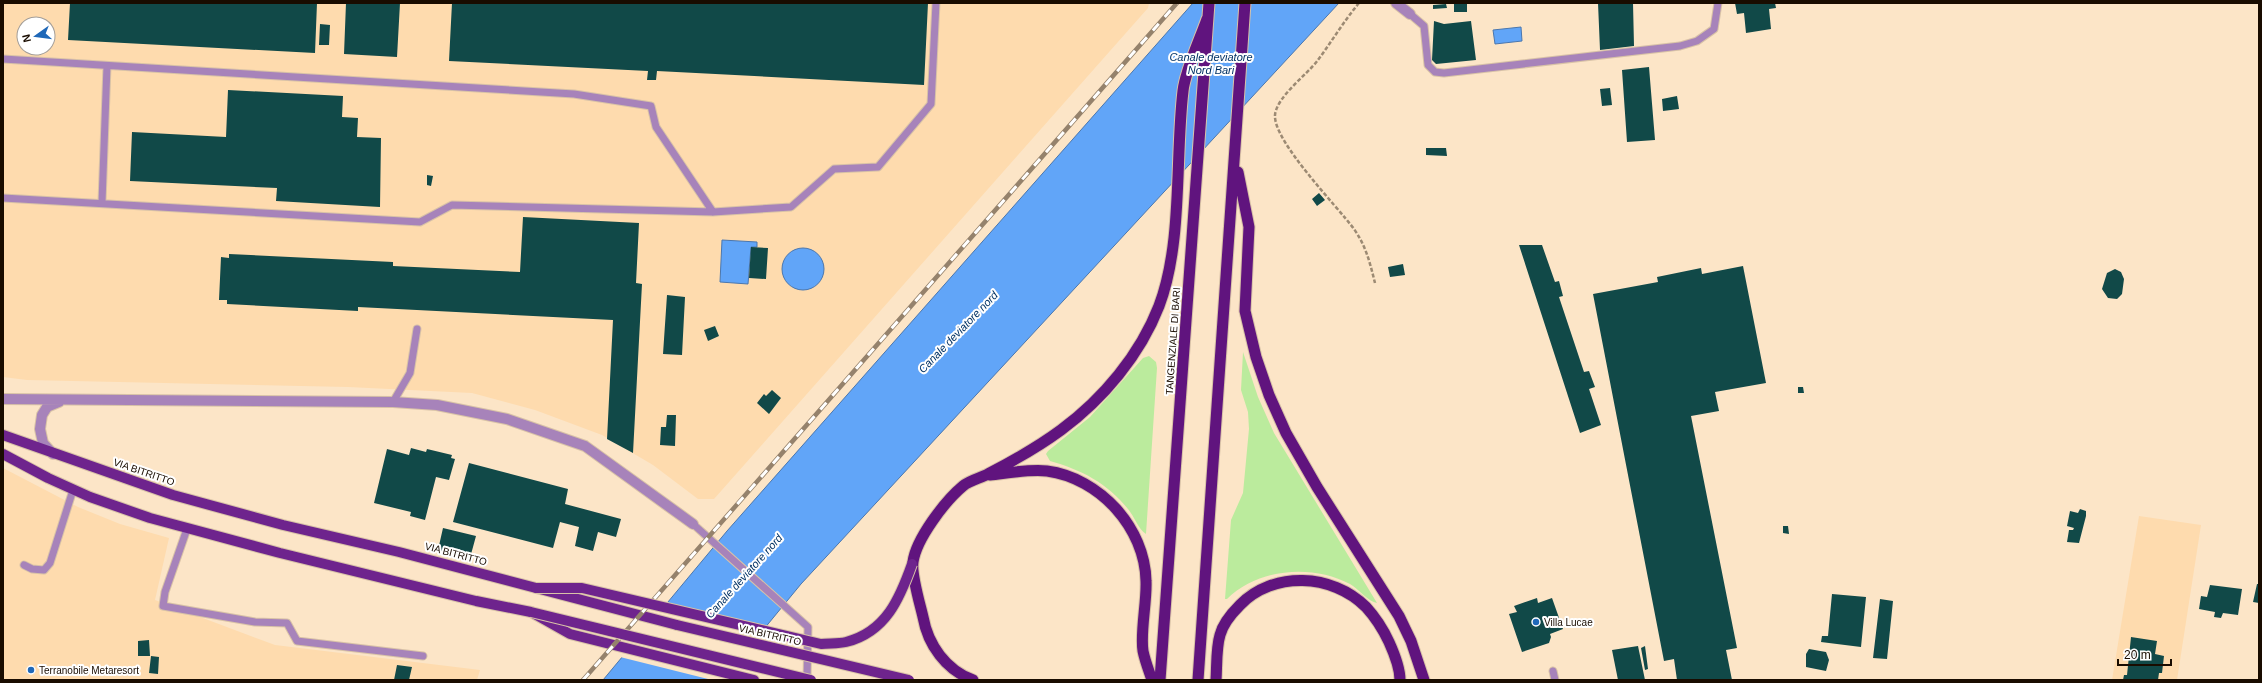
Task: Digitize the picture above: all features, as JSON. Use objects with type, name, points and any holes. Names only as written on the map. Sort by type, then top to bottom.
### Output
[{"type":"highway","name":"TANGENZIALE DI BARI","points":[[1160,680],[1209,3]]},
{"type":"highway","points":[[1198,680],[1246,3]]},
{"type":"highway","points":[[973,680],[963,676],[936,652],[925,628],[912,564],[916,550],[936,515],[964,485],[987,475],[1061,430],[1087,408],[1130,360],[1146,334],[1159,305],[1171,263],[1183,88],[1207,19]]},
{"type":"highway","points":[[1235,158],[1249,227],[1245,311],[1256,357],[1269,395],[1286,433],[1316,487],[1398,616],[1411,641],[1424,680]]},
{"type":"highway","points":[[987,475],[1047,471],[1073,478],[1097,491],[1114,506],[1129,524],[1141,549],[1146,580],[1143,650],[1152,680]]},
{"type":"highway","points":[[1216,680],[1220,634],[1230,614],[1251,594],[1269,584],[1296,580],[1322,582],[1345,591],[1365,606],[1380,624],[1394,652],[1400,680]]},
{"type":"main road","name":"VIA BITRITTO","points":[[3,435],[53,454],[173,495],[677,625],[909,680]]},
{"type":"main road","points":[[3,454],[90,498],[187,529],[476,601],[530,612],[811,680]]},
{"type":"main road","points":[[536,588],[582,588],[821,644],[846,642],[865,634],[885,619],[900,598],[912,564]]},
{"type":"main road","points":[[530,612],[570,634],[754,680]]},
{"type":"street","points":[[1396,3],[1410,14]]},
{"type":"street","points":[[3,399],[393,402],[437,405],[507,419],[585,446],[693,524]]},
{"type":"street","points":[[53,454],[43,443],[40,429],[42,415],[48,407],[62,400]]},
{"type":"lane","points":[[3,198],[102,202],[420,222],[452,205],[713,212],[791,207],[834,169],[878,168],[931,104],[936,3]]},
{"type":"lane","points":[[1410,14],[1424,26],[1428,65],[1435,72],[1444,73],[1680,46],[1697,41],[1714,29],[1718,3]]},
{"type":"lane","points":[[3,59],[574,94],[651,106],[656,127],[713,212]]},
{"type":"lane","points":[[102,202],[107,66]]},
{"type":"lane","points":[[393,402],[410,372],[416,329]]},
{"type":"lane","points":[[24,565],[32,569],[44,570],[50,563],[73,490]]},
{"type":"lane","points":[[693,524],[808,627],[807,680]]},
{"type":"lane","points":[[187,529],[165,592],[163,606],[255,622],[287,622],[297,641],[423,656]]},
{"type":"lane","points":[[1553,671],[1555,680]]},
{"type":"path","points":[[1359,3],[1341,25],[1317,61],[1280,103],[1275,115],[1278,127],[1286,143],[1304,168],[1354,230],[1367,252],[1375,283]]},
{"type":"shaded area","points":[[3,3],[1149,3],[1148,8],[714,499],[698,499],[653,465],[602,435],[535,410],[472,393],[348,387],[27,380],[3,377]]},
{"type":"shaded area","points":[[3,468],[78,507],[120,524],[169,538],[155,600],[275,645],[480,670],[477,680],[3,680]]},
{"type":"shaded area","points":[[2139,516],[2201,525],[2177,680],[2112,680]]},
{"type":"green space","points":[[1243,352],[1258,397],[1274,433],[1377,603],[1370,600],[1350,584],[1335,578],[1303,572],[1286,572],[1270,575],[1254,581],[1225,599],[1231,520],[1243,493],[1249,429],[1248,412],[1241,390]]},
{"type":"green space","points":[[1149,356],[1156,362],[1157,368],[1146,534],[1143,532],[1128,509],[1103,485],[1083,473],[1050,461],[1046,454],[1090,417],[1143,358]]},
{"type":"water","name":"Canale deviatore Nord Bari","points":[[1193,3],[1339,3],[801,584],[722,680],[603,680],[727,531]]},
{"type":"water","points":[[1521,27],[1522,41],[1495,44],[1493,30]]},
{"type":"water","points":[[722,240],[757,242],[757,247],[751,247],[748,284],[720,282]]},
{"type":"water","points":[[803,248],[818,254],[824,269],[818,284],[803,290],[788,284],[782,269],[788,254]]},
{"type":"pier","points":[[665,603],[769,626],[725,680],[712,680],[620,657]]},
{"type":"building","points":[[70,3],[317,3],[315,53],[68,40]]},
{"type":"building","points":[[346,3],[400,3],[397,57],[344,54]]},
{"type":"building","points":[[452,3],[928,3],[924,85],[657,71],[656,80],[647,80],[648,71],[449,61]]},
{"type":"building","points":[[1467,3],[1467,12],[1454,12],[1454,4]]},
{"type":"building","points":[[1598,3],[1633,3],[1634,46],[1600,50]]},
{"type":"building","points":[[1735,3],[1775,3],[1776,8],[1769,9],[1771,29],[1746,33],[1744,13],[1737,14]]},
{"type":"building","points":[[1446,4],[1447,8],[1433,9],[1433,5]]},
{"type":"building","points":[[1434,21],[1444,24],[1471,21],[1476,60],[1436,64],[1432,60]]},
{"type":"building","points":[[320,24],[330,25],[329,45],[319,45]]},
{"type":"building","points":[[1649,67],[1655,140],[1627,142],[1622,70]]},
{"type":"building","points":[[1610,88],[1612,105],[1602,106],[1600,89]]},
{"type":"building","points":[[228,90],[343,96],[342,117],[358,118],[357,137],[381,138],[380,207],[276,201],[277,188],[130,181],[132,132],[226,137]]},
{"type":"building","points":[[1677,96],[1679,109],[1663,111],[1662,99]]},
{"type":"building","points":[[1426,148],[1446,148],[1447,156],[1426,155]]},
{"type":"building","points":[[427,175],[433,176],[431,186],[427,185]]},
{"type":"building","points":[[1319,193],[1325,200],[1317,206],[1312,199]]},
{"type":"building","points":[[523,217],[639,223],[636,283],[642,284],[633,453],[607,439],[613,320],[358,307],[358,311],[227,304],[227,300],[219,300],[221,257],[229,258],[229,254],[393,262],[393,266],[520,272]]},
{"type":"building","points":[[1519,245],[1542,245],[1555,282],[1559,281],[1563,296],[1559,297],[1584,372],[1589,371],[1595,387],[1589,389],[1601,425],[1580,433]]},
{"type":"building","points":[[751,247],[768,248],[766,279],[749,278]]},
{"type":"building","points":[[1403,264],[1405,275],[1390,277],[1388,267]]},
{"type":"building","points":[[1743,266],[1766,383],[1715,392],[1719,411],[1691,416],[1737,648],[1726,650],[1732,680],[1677,680],[1674,659],[1664,661],[1593,294],[1658,282],[1657,277],[1701,268],[1702,274]]},
{"type":"building","points":[[2115,269],[2121,272],[2124,279],[2122,294],[2117,299],[2108,298],[2102,289],[2107,273]]},
{"type":"building","points":[[667,295],[685,297],[682,355],[663,354]]},
{"type":"building","points":[[715,326],[719,336],[708,341],[704,330]]},
{"type":"building","points":[[1798,387],[1803,387],[1804,393],[1798,393]]},
{"type":"building","points":[[772,390],[781,398],[769,414],[757,403],[764,394],[766,396]]},
{"type":"building","points":[[667,415],[676,415],[675,446],[660,445],[661,427],[666,427]]},
{"type":"building","points":[[411,448],[426,452],[427,449],[452,455],[451,458],[455,459],[449,480],[436,477],[425,520],[410,516],[411,512],[374,503],[387,449],[409,455]]},
{"type":"building","points":[[469,463],[568,489],[565,504],[621,519],[616,537],[598,532],[593,551],[575,546],[579,527],[560,522],[553,548],[453,522]]},
{"type":"building","points":[[2080,509],[2086,511],[2086,516],[2079,543],[2067,542],[2069,530],[2073,530],[2074,528],[2067,526],[2070,511],[2078,513]]},
{"type":"building","points":[[1783,526],[1788,526],[1789,534],[1783,533]]},
{"type":"building","points":[[443,528],[476,536],[470,558],[438,550]]},
{"type":"building","points":[[2257,584],[2259,584],[2259,603],[2253,602]]},
{"type":"building","points":[[2210,585],[2242,589],[2238,615],[2223,613],[2221,618],[2214,617],[2215,612],[2199,609],[2201,596],[2207,597]]},
{"type":"building","points":[[1832,594],[1866,597],[1861,647],[1821,642],[1822,636],[1828,636]]},
{"type":"building","name":"Villa Lucae","points":[[1537,598],[1538,603],[1552,598],[1563,629],[1550,634],[1551,637],[1549,643],[1522,652],[1509,614],[1517,612],[1514,606]]},
{"type":"building","points":[[1880,599],[1893,601],[1887,659],[1873,658]]},
{"type":"building","points":[[2131,637],[2157,641],[2155,654],[2164,656],[2162,673],[2159,673],[2158,680],[2123,680],[2124,675],[2127,675]]},
{"type":"building","points":[[149,640],[150,656],[138,656],[138,641]]},
{"type":"building","points":[[1638,646],[1645,680],[1618,680],[1612,650]]},
{"type":"building","points":[[1645,646],[1648,669],[1645,670],[1641,648]]},
{"type":"building","points":[[1809,649],[1826,652],[1829,660],[1826,671],[1806,667],[1806,654]]},
{"type":"building","points":[[151,656],[159,657],[158,674],[149,673]]},
{"type":"building","points":[[397,665],[412,667],[409,680],[394,680]]},
{"type":"railway","points":[[583,680],[1177,3]]},
{"type":"place","name":"Villa Lucae","points":[[1536,622]]},
{"type":"place","name":"Terranobile Metaresort","points":[[31,670]]},
{"type":"water label","name":"Canale deviatore nord","points":[[958,332]]},
{"type":"water label","name":"Canale deviatore nord","points":[[744,576]]}]
